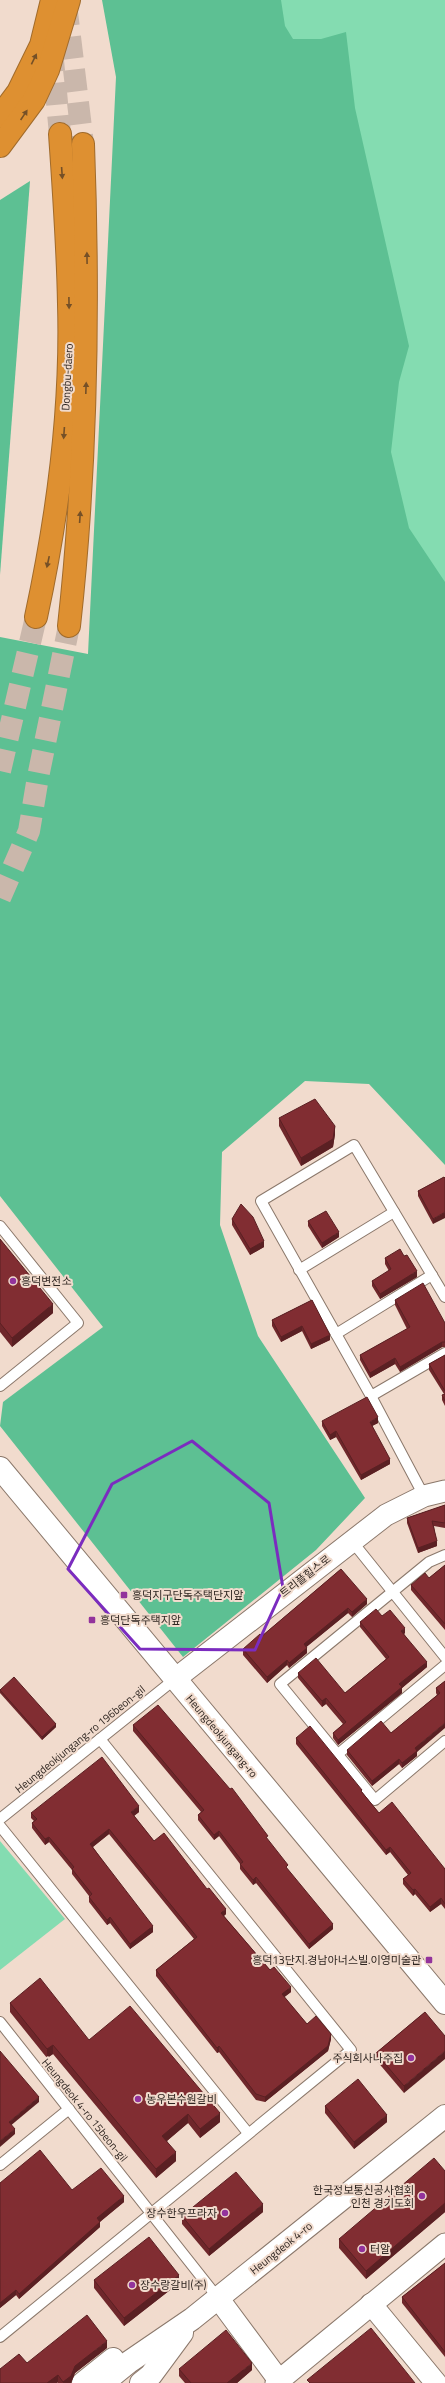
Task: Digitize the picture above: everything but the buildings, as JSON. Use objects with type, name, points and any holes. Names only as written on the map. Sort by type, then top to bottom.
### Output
[{"type":"highway","points":[[0,116],[18,92],[41,45],[52,0]]},
{"type":"highway","points":[[0,146],[34,100],[48,70],[69,0]]},
{"type":"highway","name":"Dongbu-daero","points":[[36,617],[52,544],[62,462],[67,384],[70,305],[60,134]]},
{"type":"highway","name":"Dongbu-daero","points":[[69,626],[78,554],[85,441],[88,332],[83,144]]},
{"type":"street","name":"Heungdeokjungang-ro","points":[[0,1468],[445,2003]]},
{"type":"street","name":"트리플힐스로","points":[[175,1679],[351,1540],[386,1515],[424,1496],[445,1491]]},
{"type":"street","name":"Heungdeok 4-ro","points":[[192,2319],[445,2116]]},
{"type":"street","points":[[218,2298],[279,2382],[445,2244]]},
{"type":"street","points":[[371,2304],[436,2383]]},
{"type":"street","points":[[103,2383],[133,2375],[151,2376],[192,2319]]},
{"type":"street","points":[[83,2383],[128,2347],[192,2319]]},
{"type":"lane","points":[[424,1496],[371,1396],[261,1201],[354,1145],[445,1297]]},
{"type":"lane","points":[[300,1270],[394,1212]]},
{"type":"lane","points":[[0,1226],[78,1323],[0,1386]]},
{"type":"lane","points":[[336,1334],[432,1275]]},
{"type":"lane","points":[[371,1396],[445,1353]]},
{"type":"lane","points":[[351,1540],[445,1657]]},
{"type":"lane","points":[[445,1555],[429,1562],[280,1684],[375,1800],[445,1741]]},
{"type":"lane","points":[[338,1754],[445,1665]]},
{"type":"lane","name":"Heungdeokjungang-ro 196beon-gil","points":[[0,1819],[175,1679]]},
{"type":"lane","points":[[0,2337],[351,2050],[100,1739]]},
{"type":"lane","points":[[0,1826],[248,2133]]},
{"type":"lane","name":"Heungdeok 4-ro 15beon-gil","points":[[0,2022],[218,2298]]},
{"type":"lane","points":[[0,2165],[69,2109]]},
{"type":"highlighted area","points":[[192,1441],[269,1503],[283,1588],[255,1650],[140,1649],[68,1569],[112,1484]]},
{"type":"green space","points":[[102,0],[281,0],[285,26],[293,39],[321,39],[346,32],[355,108],[409,346],[399,382],[391,452],[409,528],[445,582],[445,1165],[369,1084],[305,1081],[222,1152],[220,1225],[258,1336],[365,1498],[316,1550],[183,1657],[0,1426],[3,1402],[103,1327],[0,1196],[0,637],[88,654],[116,77]]},
{"type":"green space","points":[[274,0],[445,0],[445,642],[406,607]]},
{"type":"green space","points":[[30,181],[0,575],[0,200]]},
{"type":"green space","points":[[0,1841],[65,1919],[0,1970]]},
{"type":"tunnel","points":[[66,4],[83,144]]},
{"type":"tunnel","points":[[52,50],[60,134]]},
{"type":"tunnel","points":[[0,771],[36,617]]},
{"type":"tunnel","points":[[0,898],[29,831],[38,777],[69,626]]},
{"type":"place","name":"흥덕변전소","points":[[13,1281]]},
{"type":"place","name":"흥덕지구단독주택단지앞","points":[[124,1595]]},
{"type":"place","name":"흥덕단독주택지앞","points":[[92,1620]]},
{"type":"place","name":"흥덕13단지.경남아너스빌.이영미술관","points":[[429,1960]]},
{"type":"place","name":"주식회사나주집","points":[[411,2058]]},
{"type":"place","name":"농우본수원갈비","points":[[138,2099]]},
{"type":"place","name":"한국정보통신공사협회 인천 경기도회","points":[[422,2196]]},
{"type":"place","name":"장수한우프라자","points":[[225,2213]]},
{"type":"place","name":"터알","points":[[362,2249]]},
{"type":"place","name":"장수랑갈비(주)","points":[[132,2285]]}]
